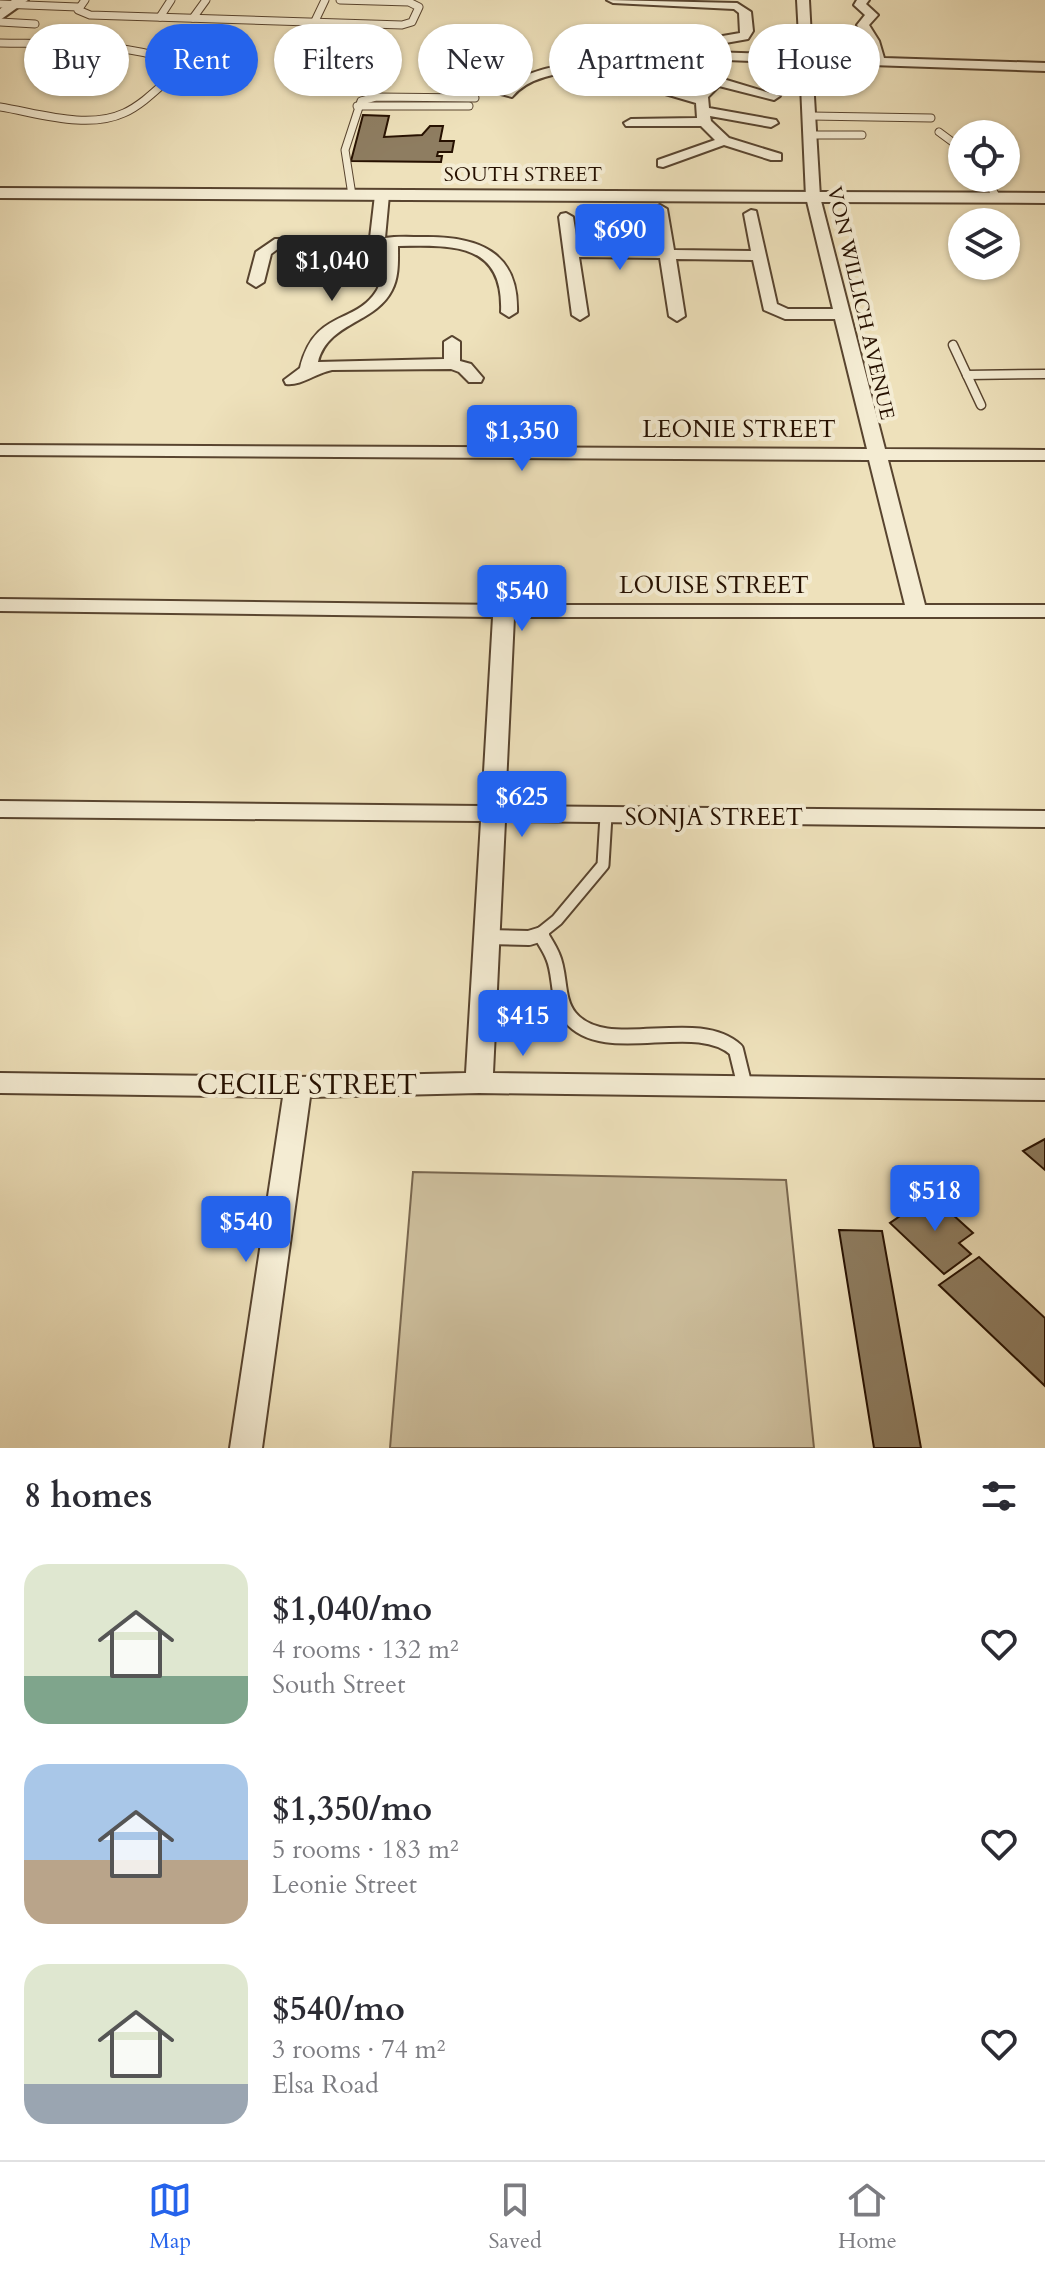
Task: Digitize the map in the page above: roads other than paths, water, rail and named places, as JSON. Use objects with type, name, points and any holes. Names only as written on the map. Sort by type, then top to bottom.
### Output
[{"type":"street","points":[[613,0],[737,6],[745,12],[747,31],[744,36],[732,38]]},
{"type":"street","name":"VON WILLICH AVENUE","points":[[803,0],[805,24]]},
{"type":"street","points":[[863,0],[860,5],[872,15],[864,24]]},
{"type":"street","points":[[0,19],[8,2]]},
{"type":"street","points":[[977,65],[1010,51]]},
{"type":"street","points":[[880,62],[1045,67]]},
{"type":"street","points":[[665,96],[703,111],[771,123]]},
{"type":"street","points":[[702,96],[703,111],[724,141]]},
{"type":"street","name":"VON WILLICH AVENUE","points":[[809,96],[813,197],[916,610]]},
{"type":"street","points":[[631,123],[703,111]]},
{"type":"street","points":[[663,163],[724,141],[776,157]]},
{"type":"street","name":"SOUTH STREET","points":[[0,193],[1045,198]]},
{"type":"street","points":[[308,370],[311,355],[326,332],[374,302],[385,289],[390,272],[384,241],[382,195]]},
{"type":"street","points":[[660,209],[677,316]]},
{"type":"street","points":[[751,214],[773,310],[785,314],[841,314]]},
{"type":"street","points":[[566,217],[580,315]]},
{"type":"street","points":[[256,282],[264,252],[270,245],[384,241],[459,243],[501,265],[508,278],[509,312]]},
{"type":"street","points":[[573,252],[759,256]]},
{"type":"street","points":[[452,342],[452,364]]},
{"type":"street","points":[[292,380],[308,370],[332,365],[452,364],[465,368],[475,378]]},
{"type":"street","name":"LEONIE STREET","points":[[0,450],[1045,455]]},
{"type":"street","name":"LOUISE STREET","points":[[0,605],[504,611],[1045,611]]},
{"type":"street","points":[[479,1083],[504,611]]},
{"type":"street","name":"SONJA STREET","points":[[0,809],[1045,819]]},
{"type":"street","name":"CECILE STREET","points":[[0,1083],[298,1087],[479,1083],[1045,1090]]},
{"type":"street","points":[[246,1448],[298,1087]]},
{"type":"lane","points":[[8,2],[78,7],[85,0]]},
{"type":"lane","points":[[160,17],[171,0]]},
{"type":"lane","points":[[193,18],[206,0]]},
{"type":"lane","points":[[313,22],[325,0]]},
{"type":"lane","points":[[78,7],[81,12],[90,15],[409,24],[419,7],[409,2],[340,0]]},
{"type":"lane","points":[[0,19],[35,24]]},
{"type":"lane","points":[[0,43],[164,55],[179,63],[178,71],[123,114],[107,118],[77,118],[0,107]]},
{"type":"lane","points":[[352,195],[345,150],[361,101],[370,98],[475,98]]},
{"type":"lane","points":[[357,106],[469,106]]},
{"type":"lane","points":[[811,116],[931,118]]},
{"type":"lane","points":[[939,132],[948,139]]},
{"type":"lane","points":[[811,135],[862,135]]},
{"type":"lane","points":[[994,192],[997,198]]},
{"type":"lane","points":[[953,345],[981,405]]},
{"type":"lane","points":[[967,375],[1045,374]]},
{"type":"lane","points":[[486,937],[529,938],[541,935],[603,865],[606,816]]},
{"type":"lane","points":[[541,935],[554,958],[560,993],[570,1017],[596,1034],[714,1037],[732,1044],[739,1052],[745,1087]]}]
